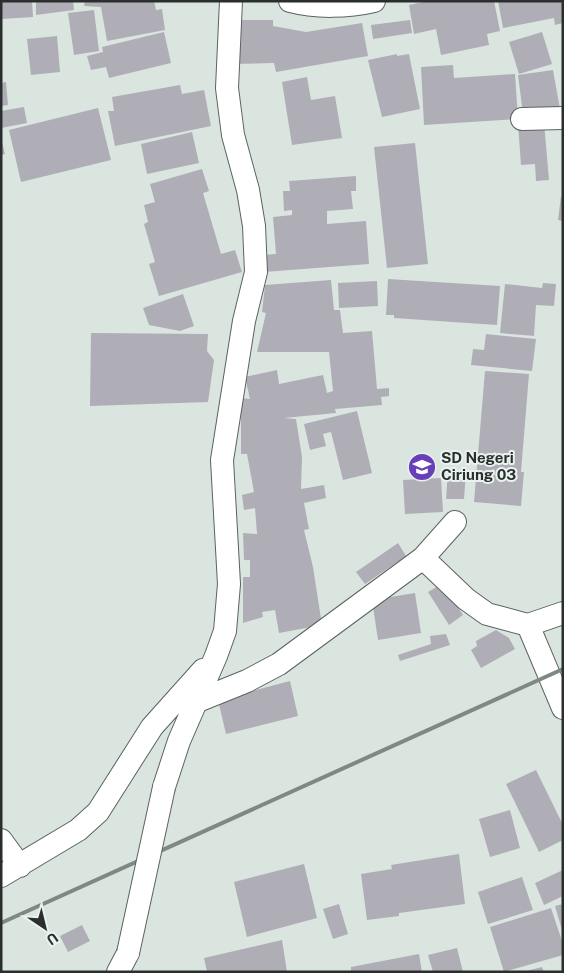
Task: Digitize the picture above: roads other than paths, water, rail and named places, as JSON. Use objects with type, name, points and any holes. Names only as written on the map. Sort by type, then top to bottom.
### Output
[{"type":"street","points":[[123,963],[164,788],[179,741],[225,631],[230,584],[222,460],[244,321],[256,272],[254,226],[248,190],[233,135],[227,88],[230,1]]},
{"type":"street","points":[[290,1],[302,4],[357,5],[374,1]]},
{"type":"street","points":[[522,119],[563,118]]},
{"type":"street","points":[[195,702],[247,681],[279,664],[423,558],[455,522]]},
{"type":"street","points":[[423,558],[466,599],[487,614],[528,625],[563,613]]},
{"type":"street","points":[[528,625],[563,708]]},
{"type":"street","points":[[1,840],[11,871],[78,830],[98,812],[152,727],[216,656]]},
{"type":"railway","points":[[1,923],[563,669]]},
{"type":"place","name":"SD Negeri Ciriung 03","points":[[422,467]]}]
